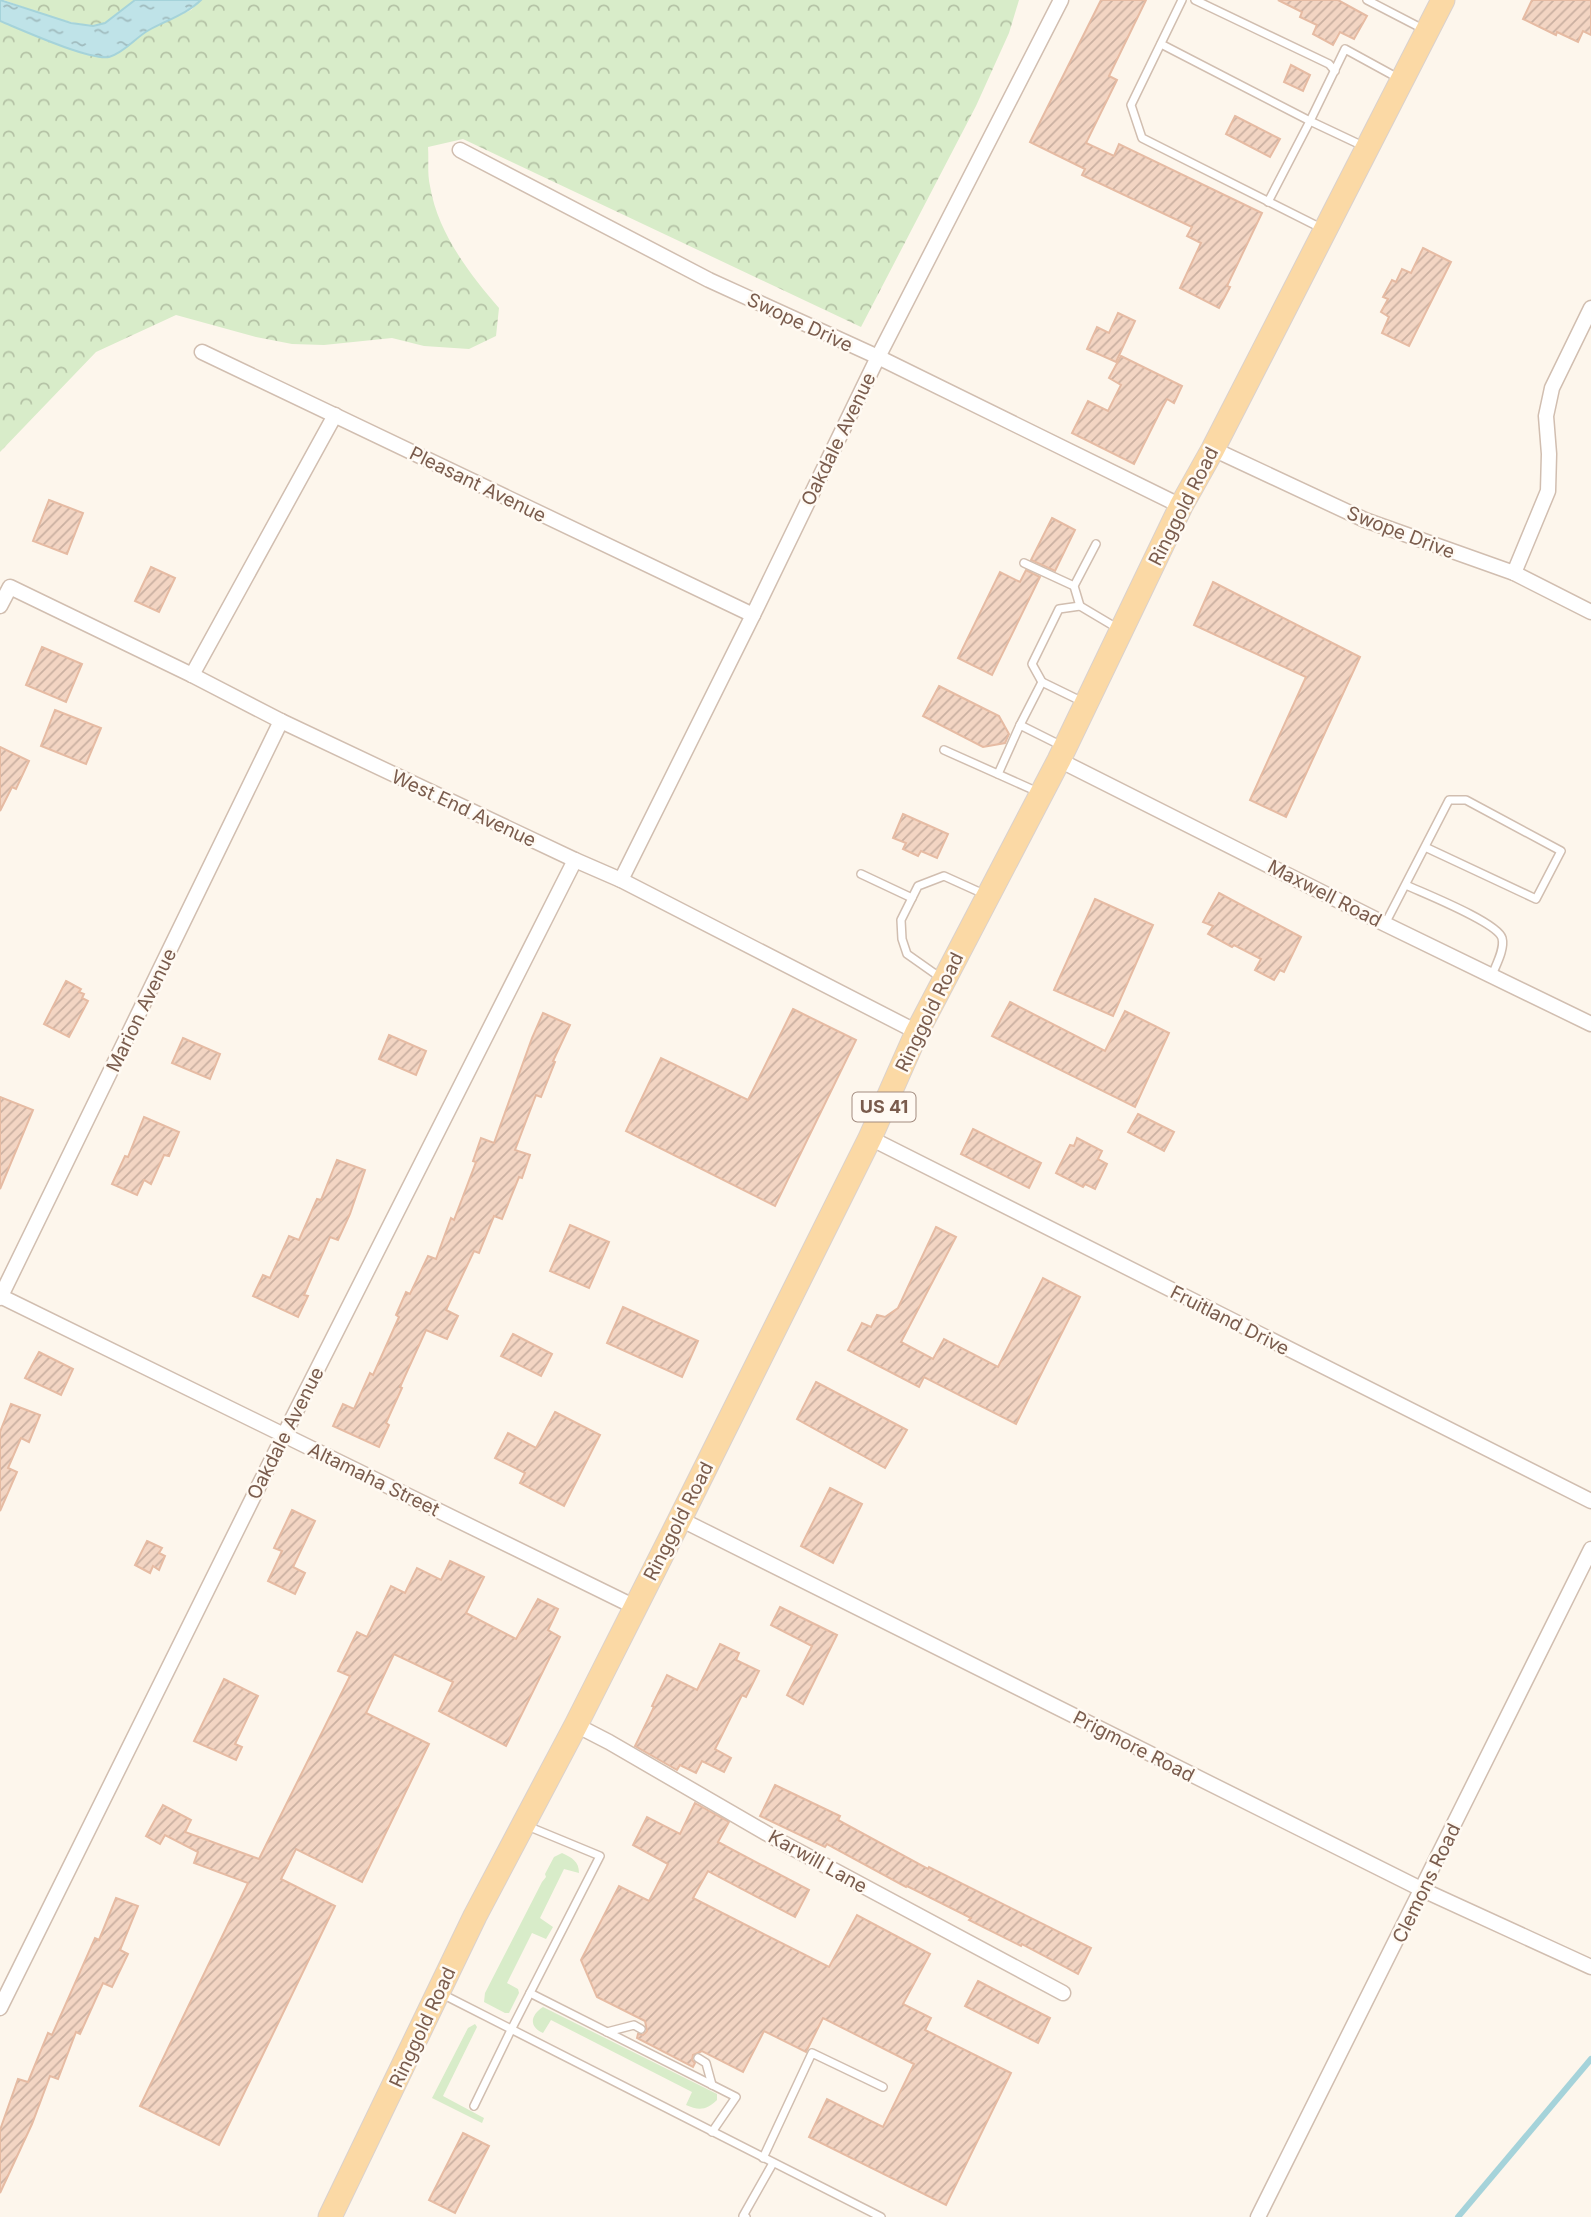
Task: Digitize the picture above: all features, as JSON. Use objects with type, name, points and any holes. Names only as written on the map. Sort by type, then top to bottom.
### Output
[{"type":"main road","name":"Ringgold Road","points":[[331,2217],[475,1916],[576,1725],[680,1519],[870,1138],[918,1032],[1062,754],[1181,506],[1213,449],[1443,0]]},
{"type":"street","name":"Oakdale Avenue","points":[[621,880],[878,357],[1061,0]]},
{"type":"street","name":"Swope Drive","points":[[460,150],[709,280],[878,357],[1181,506]]},
{"type":"street","points":[[1514,573],[1548,491],[1546,416],[1552,388],[1591,308]]},
{"type":"street","name":"Pleasant Avenue","points":[[202,352],[753,615]]},
{"type":"street","points":[[192,675],[335,415]]},
{"type":"street","name":"Swope Drive","points":[[1213,449],[1365,520],[1514,573],[1591,611]]},
{"type":"street","name":"West End Avenue","points":[[0,606],[10,587],[281,721],[621,880],[918,1032]]},
{"type":"street","name":"Marion Avenue","points":[[0,1297],[281,721]]},
{"type":"street","name":"Maxwell Road","points":[[1062,754],[1385,924],[1591,1024]]},
{"type":"street","name":"Oakdale Avenue","points":[[0,2008],[284,1435],[575,860]]},
{"type":"street","name":"Fruitland Drive","points":[[870,1138],[1591,1501]]},
{"type":"street","name":"Altamaha Street","points":[[0,1297],[635,1607]]},
{"type":"street","name":"Prigmore Road","points":[[680,1519],[1423,1890],[1591,1967]]},
{"type":"street","name":"Clemons Road","points":[[1258,2217],[1591,1549]]},
{"type":"street","name":"Karwill Lane","points":[[576,1725],[785,1844],[1063,1993]]},
{"type":"lane","points":[[1182,0],[1131,105],[1142,138],[1325,230]]},
{"type":"lane","points":[[1195,0],[1329,64],[1335,71]]},
{"type":"lane","points":[[1367,0],[1427,31]]},
{"type":"lane","points":[[1161,44],[1367,148]]},
{"type":"lane","points":[[1268,202],[1345,49],[1402,80]]},
{"type":"lane","points":[[1080,606],[1074,586],[1096,544]]},
{"type":"lane","points":[[1024,563],[1074,586]]},
{"type":"lane","points":[[1086,703],[1042,682],[1032,664],[1059,609],[1080,606],[1120,630]]},
{"type":"lane","points":[[998,774],[1042,682]]},
{"type":"lane","points":[[1020,725],[1062,754]]},
{"type":"lane","points":[[944,750],[1042,794]]},
{"type":"lane","points":[[1385,924],[1449,800],[1466,800],[1561,851],[1536,899],[1425,847]]},
{"type":"lane","points":[[861,874],[912,898]]},
{"type":"lane","points":[[944,980],[907,954],[902,939],[901,920],[918,886],[944,876],[988,896]]},
{"type":"lane","points":[[1406,886],[1474,917],[1498,932],[1502,944],[1492,975]]},
{"type":"lane","points":[[474,2106],[600,1856],[523,1824]]},
{"type":"lane","points":[[439,1992],[881,2217]]},
{"type":"lane","points":[[530,1993],[736,2097],[712,2132]]},
{"type":"lane","points":[[607,2032],[634,2025],[641,2029]]},
{"type":"lane","points":[[763,2158],[812,2053],[883,2087]]},
{"type":"lane","points":[[698,2058],[706,2063],[712,2085]]},
{"type":"lane","points":[[746,2217],[743,2216],[774,2163]]},
{"type":"green space","points":[[3,0],[135,0],[112,19],[95,25],[69,22]]},
{"type":"green space","points":[[201,0],[1019,0],[1009,33],[976,106],[861,327],[463,139],[428,147],[429,181],[447,236],[476,280],[499,308],[496,336],[469,349],[424,346],[392,338],[324,345],[292,344],[176,315],[96,352],[0,452],[0,21],[91,56],[127,47],[144,32],[191,10]]},
{"type":"green space","points":[[562,1853],[572,1858],[579,1873],[564,1869],[540,1918],[553,1927],[546,1939],[532,1933],[507,1983],[518,1989],[519,1993],[509,2013],[505,2013],[484,2002],[485,1993],[554,1857]]},
{"type":"green space","points":[[543,2007],[717,2094],[717,2100],[706,2108],[691,2107],[686,2105],[692,2092],[551,2020],[543,2033],[535,2027],[533,2020]]},
{"type":"green space","points":[[475,2024],[477,2027],[443,2096],[484,2118],[482,2123],[432,2098],[468,2028]]},
{"type":"water","points":[[0,0],[71,23],[93,26],[105,23],[135,0],[201,0],[183,13],[149,30],[120,52],[109,57],[99,57],[0,21]]},
{"type":"building","points":[[1101,0],[1146,0],[1109,76],[1117,80],[1086,143],[1114,156],[1119,144],[1262,213],[1219,308],[1180,288],[1201,243],[1187,236],[1192,227],[1082,175],[1085,169],[1030,142]]},
{"type":"building","points":[[1278,0],[1338,0],[1367,16],[1354,39],[1340,32],[1333,45],[1313,34],[1317,25],[1300,17],[1302,12]]},
{"type":"building","points":[[1532,0],[1591,0],[1591,35],[1583,31],[1578,42],[1523,19]]},
{"type":"building","points":[[1291,65],[1310,75],[1303,91],[1284,82]]},
{"type":"building","points":[[1235,116],[1280,139],[1270,157],[1226,134]]},
{"type":"building","points":[[1423,248],[1451,262],[1409,346],[1382,333],[1389,317],[1381,312],[1388,299],[1383,297],[1392,280],[1396,282],[1402,269],[1411,273]]},
{"type":"building","points":[[1118,313],[1135,321],[1116,362],[1087,349],[1097,327],[1109,333]]},
{"type":"building","points":[[1121,356],[1182,386],[1174,403],[1167,399],[1134,464],[1072,433],[1088,401],[1108,411],[1121,385],[1109,378]]},
{"type":"building","points":[[49,500],[83,513],[67,554],[33,541]]},
{"type":"building","points":[[1052,518],[1075,530],[1055,571],[1031,560]]},
{"type":"building","points":[[151,567],[175,578],[159,612],[135,601]]},
{"type":"building","points":[[1026,570],[1040,577],[992,675],[958,658],[1000,572],[1020,582]]},
{"type":"building","points":[[1213,582],[1360,657],[1286,817],[1250,800],[1306,677],[1194,625]]},
{"type":"building","points":[[42,647],[82,664],[66,702],[26,685]]},
{"type":"building","points":[[939,686],[999,716],[1009,734],[1005,743],[983,747],[923,716]]},
{"type":"building","points":[[55,710],[101,728],[86,764],[41,746]]},
{"type":"building","points":[[0,747],[29,761],[16,789],[12,787],[0,811]]},
{"type":"building","points":[[903,814],[948,834],[937,858],[921,851],[918,856],[903,849],[906,843],[893,838]]},
{"type":"building","points":[[1219,893],[1301,937],[1284,972],[1280,970],[1274,980],[1255,970],[1261,959],[1208,934],[1213,926],[1203,922]]},
{"type":"building","points":[[1095,899],[1153,925],[1113,1016],[1054,990]]},
{"type":"building","points":[[66,981],[81,989],[79,992],[84,994],[82,998],[88,1001],[69,1037],[44,1024]]},
{"type":"building","points":[[1010,1002],[1105,1051],[1125,1011],[1169,1033],[1135,1107],[992,1036]]},
{"type":"building","points":[[793,1009],[856,1040],[775,1206],[626,1131],[661,1058],[748,1100]]},
{"type":"building","points":[[543,1013],[570,1025],[553,1061],[555,1062],[541,1097],[536,1095],[515,1150],[530,1155],[522,1178],[519,1177],[502,1219],[494,1216],[479,1253],[474,1251],[446,1310],[458,1316],[447,1339],[426,1330],[400,1387],[402,1388],[386,1423],[389,1425],[379,1447],[333,1426],[343,1404],[354,1409],[370,1373],[373,1375],[399,1317],[396,1315],[406,1292],[410,1294],[428,1256],[436,1259],[476,1162],[473,1161],[481,1138],[494,1143]]},
{"type":"building","points":[[389,1035],[426,1051],[416,1075],[379,1059]]},
{"type":"building","points":[[183,1038],[220,1054],[210,1079],[172,1063]]},
{"type":"building","points":[[0,1097],[33,1110],[0,1189]]},
{"type":"building","points":[[1138,1114],[1174,1132],[1164,1151],[1128,1132]]},
{"type":"building","points":[[144,1117],[179,1132],[169,1156],[164,1155],[151,1184],[144,1180],[137,1195],[112,1184],[125,1156],[128,1157]]},
{"type":"building","points":[[973,1129],[1041,1163],[1029,1188],[961,1154]]},
{"type":"building","points":[[1077,1138],[1102,1151],[1098,1159],[1107,1164],[1095,1189],[1085,1184],[1083,1187],[1056,1173],[1070,1145],[1074,1146]]},
{"type":"building","points":[[337,1160],[365,1170],[350,1214],[338,1240],[330,1237],[304,1295],[308,1296],[298,1317],[253,1296],[263,1275],[270,1278],[289,1236],[299,1240],[317,1199],[321,1200]]},
{"type":"building","points":[[570,1225],[609,1242],[589,1288],[550,1271]]},
{"type":"building","points":[[936,1227],[956,1237],[901,1342],[933,1359],[944,1339],[998,1367],[1043,1278],[1080,1297],[1016,1424],[924,1377],[919,1387],[848,1350],[862,1323],[871,1327],[877,1315],[885,1317],[898,1308]]},
{"type":"building","points":[[623,1307],[698,1341],[682,1377],[607,1343]]},
{"type":"building","points":[[513,1334],[552,1354],[541,1376],[501,1356]]},
{"type":"building","points":[[39,1352],[73,1369],[61,1395],[25,1378]]},
{"type":"building","points":[[816,1382],[907,1430],[885,1468],[797,1419]]},
{"type":"building","points":[[11,1404],[40,1415],[29,1442],[21,1438],[8,1468],[17,1472],[0,1511],[0,1432]]},
{"type":"building","points":[[555,1412],[600,1435],[564,1506],[520,1483],[525,1473],[495,1458],[508,1433],[536,1448]]},
{"type":"building","points":[[830,1488],[862,1504],[833,1563],[801,1546]]},
{"type":"building","points":[[292,1510],[315,1521],[293,1567],[305,1573],[295,1594],[268,1581],[282,1551],[274,1548]]},
{"type":"building","points":[[147,1541],[162,1548],[159,1553],[165,1556],[159,1570],[153,1566],[150,1573],[135,1565]]},
{"type":"building","points":[[450,1561],[484,1577],[466,1613],[516,1639],[538,1599],[558,1609],[548,1630],[560,1637],[506,1746],[439,1711],[453,1682],[394,1654],[366,1713],[429,1744],[362,1882],[296,1849],[281,1879],[335,1906],[219,2145],[140,2106],[248,1883],[194,1863],[198,1852],[165,1835],[160,1844],[146,1836],[163,1805],[191,1820],[185,1832],[259,1859],[350,1676],[338,1671],[357,1632],[367,1637],[391,1586],[405,1593],[417,1568],[441,1580]]},
{"type":"building","points":[[780,1607],[837,1635],[803,1704],[787,1695],[812,1646],[771,1625]]},
{"type":"building","points":[[720,1644],[739,1653],[736,1660],[759,1671],[746,1697],[742,1695],[715,1749],[731,1758],[724,1772],[702,1761],[696,1773],[680,1765],[677,1770],[635,1746],[667,1675],[697,1690]]},
{"type":"building","points":[[224,1679],[258,1696],[235,1744],[242,1747],[236,1760],[194,1741]]},
{"type":"building","points":[[775,1785],[840,1816],[838,1820],[928,1869],[929,1867],[1091,1948],[1078,1974],[969,1920],[971,1918],[906,1887],[827,1844],[825,1847],[760,1816]]},
{"type":"building","points":[[695,1803],[729,1822],[718,1842],[809,1890],[795,1917],[708,1871],[693,1898],[829,1967],[857,1915],[930,1954],[903,2004],[931,2018],[925,2030],[1011,2073],[946,2205],[809,2137],[827,2099],[883,2127],[914,2064],[823,2018],[806,2052],[764,2031],[743,2072],[702,2051],[693,2055],[693,2067],[637,2038],[638,2034],[643,2035],[647,2031],[645,2021],[597,1997],[581,1960],[619,1886],[649,1901],[668,1864],[633,1845],[647,1817],[680,1834]]},
{"type":"building","points":[[116,1898],[138,1906],[120,1950],[128,1954],[112,1987],[103,1983],[80,2034],[76,2032],[58,2079],[50,2076],[32,2124],[0,2193],[0,2130],[18,2079],[28,2082],[48,2033],[52,2035],[95,1938],[99,1940]]},
{"type":"building","points":[[978,1981],[1050,2018],[1038,2043],[965,2006]]},
{"type":"building","points":[[463,2133],[489,2146],[455,2213],[429,2200]]},
{"type":"waterway","points":[[1458,2217],[1591,2059]]}]
